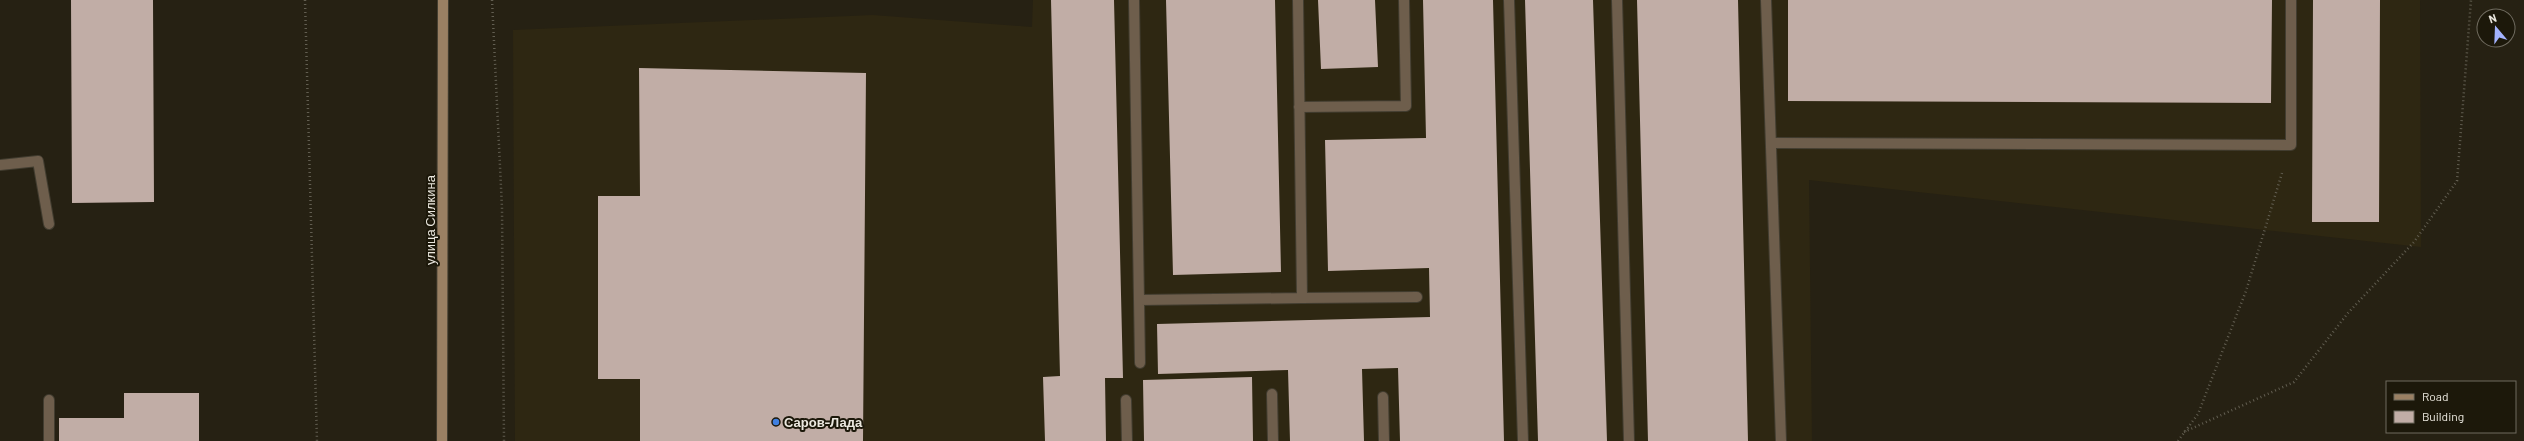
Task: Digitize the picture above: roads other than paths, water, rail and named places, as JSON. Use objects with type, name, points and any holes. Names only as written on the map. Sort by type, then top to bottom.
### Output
[{"type":"main road","name":"улица Силкина","points":[[442,441],[443,0]]},
{"type":"lane","points":[[1134,0],[1140,363]]},
{"type":"lane","points":[[1298,0],[1302,298]]},
{"type":"lane","points":[[1299,107],[1406,106],[1404,0]]},
{"type":"lane","points":[[1509,0],[1523,441]]},
{"type":"lane","points":[[1617,0],[1629,441]]},
{"type":"lane","points":[[1766,0],[1781,441]]},
{"type":"lane","points":[[1771,143],[2291,145],[2291,0]]},
{"type":"lane","points":[[0,165],[38,161],[49,224]]},
{"type":"lane","points":[[1139,300],[1417,297]]},
{"type":"lane","points":[[1272,394],[1273,441]]},
{"type":"lane","points":[[1383,397],[1384,441]]},
{"type":"lane","points":[[48,441],[49,400]]},
{"type":"lane","points":[[1126,400],[1127,441]]},
{"type":"place","name":"Саров-Лада","points":[[776,422]]}]
